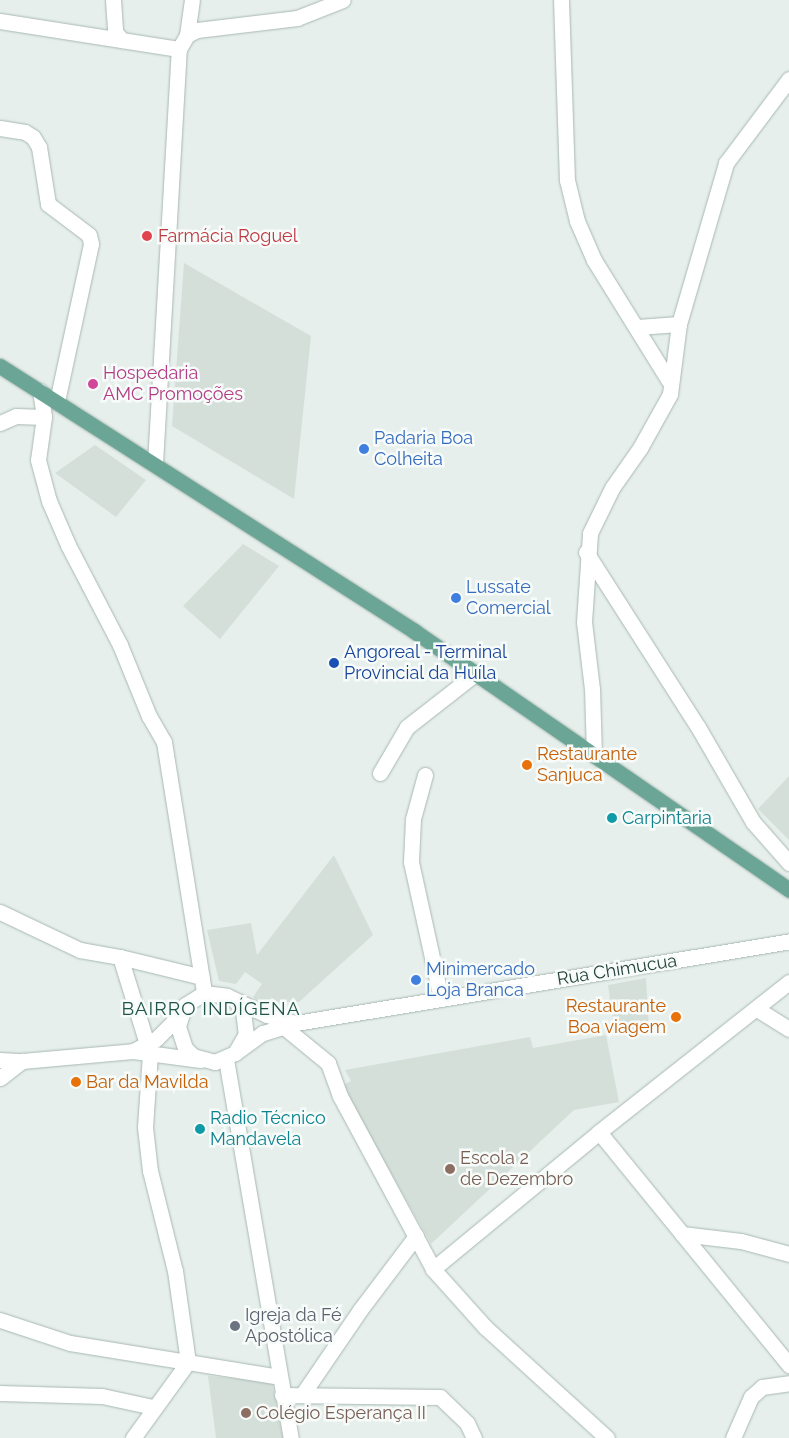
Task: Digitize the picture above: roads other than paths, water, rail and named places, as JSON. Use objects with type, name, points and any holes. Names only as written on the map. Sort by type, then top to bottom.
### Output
[{"type":"main road","points":[[0,366],[155,463],[476,673],[789,890]]},
{"type":"street","points":[[113,0],[115,32],[122,40]]},
{"type":"street","points":[[155,463],[179,49],[187,35],[192,0]]},
{"type":"street","points":[[187,35],[197,30],[297,18],[343,0]]},
{"type":"street","points":[[561,0],[567,180],[577,221],[594,260],[669,381]]},
{"type":"street","points":[[0,21],[179,49]]},
{"type":"street","points":[[594,755],[592,689],[584,622],[586,552],[590,534],[612,488],[640,448],[670,394],[669,381],[679,324],[726,163],[789,79]]},
{"type":"street","points":[[0,128],[25,132],[33,137],[39,147],[48,204],[89,235],[91,244],[57,401]]},
{"type":"street","points":[[637,327],[679,324]]},
{"type":"street","points":[[40,391],[44,417],[38,460],[49,501],[68,545],[120,645],[149,716],[164,742],[204,993],[185,1005],[180,1015],[178,1026],[184,1048],[203,1061]]},
{"type":"street","points":[[0,423],[16,416],[44,417]]},
{"type":"street","points":[[586,552],[698,727],[753,822],[789,863]]},
{"type":"street","points":[[380,773],[406,728],[476,673]]},
{"type":"street","points":[[425,775],[413,819],[411,862],[441,999]]},
{"type":"street","points":[[0,912],[80,950],[120,957],[202,977]]},
{"type":"street","name":"Rua Chimucua","points":[[231,1056],[263,1033],[290,1025],[789,941]]},
{"type":"street","points":[[120,957],[148,1049],[145,1127],[150,1171],[175,1271],[188,1362],[153,1407],[133,1438]]},
{"type":"street","points":[[433,1269],[599,1132],[789,982]]},
{"type":"street","name":"Rua Chimucua","points":[[204,993],[227,996],[236,1002],[290,1025]]},
{"type":"street","points":[[0,1060],[22,1062],[148,1049],[203,1061],[231,1056],[242,1044],[246,1028],[243,1011],[236,1002]]},
{"type":"street","points":[[757,1009],[789,1029]]},
{"type":"street","points":[[148,1049],[180,1015]]},
{"type":"street","points":[[290,1025],[328,1063],[340,1096],[433,1269],[485,1326],[607,1438]]},
{"type":"street","points":[[231,1056],[278,1377],[291,1438]]},
{"type":"street","points":[[0,1078],[22,1062]]},
{"type":"street","points":[[599,1132],[789,1365]]},
{"type":"street","points":[[682,1234],[741,1241],[789,1254]]},
{"type":"street","points":[[302,1395],[360,1310],[416,1236]]},
{"type":"street","points":[[1,1321],[70,1343],[278,1377]]},
{"type":"street","points":[[733,1438],[751,1397],[762,1387],[789,1383]]},
{"type":"street","points":[[0,1394],[102,1396],[153,1407]]},
{"type":"street","points":[[282,1395],[440,1397],[467,1423],[474,1438]]},
{"type":"place","name":"Farmácia Roguel","points":[[147,236]]},
{"type":"place","name":"Hospedaria AMC Promoções","points":[[93,384]]},
{"type":"place","name":"Padaria Boa Colheita","points":[[364,449]]},
{"type":"place","name":"Lussate Comercial","points":[[456,598]]},
{"type":"place","name":"Angoreal - Terminal Provincial da Huíla","points":[[334,663]]},
{"type":"place","name":"Restaurante Sanjuca","points":[[527,765]]},
{"type":"place","name":"Carpintaria","points":[[612,818]]},
{"type":"place","name":"Minimercado Loja Branca","points":[[416,980]]},
{"type":"place","name":"Restaurante Boa viagem","points":[[676,1017]]},
{"type":"place","name":"Bar da Mavilda","points":[[76,1082]]},
{"type":"place","name":"Radio Técnico Mandavela","points":[[200,1129]]},
{"type":"place","name":"Escola 2 de Dezembro","points":[[450,1169]]},
{"type":"place","name":"Igreja da Fé Apostólica","points":[[235,1326]]},
{"type":"place","name":"Colégio Esperança II","points":[[246,1413]]},
{"type":"district","name":"BAIRRO INDÍGENA","points":[[211,1009]]}]
